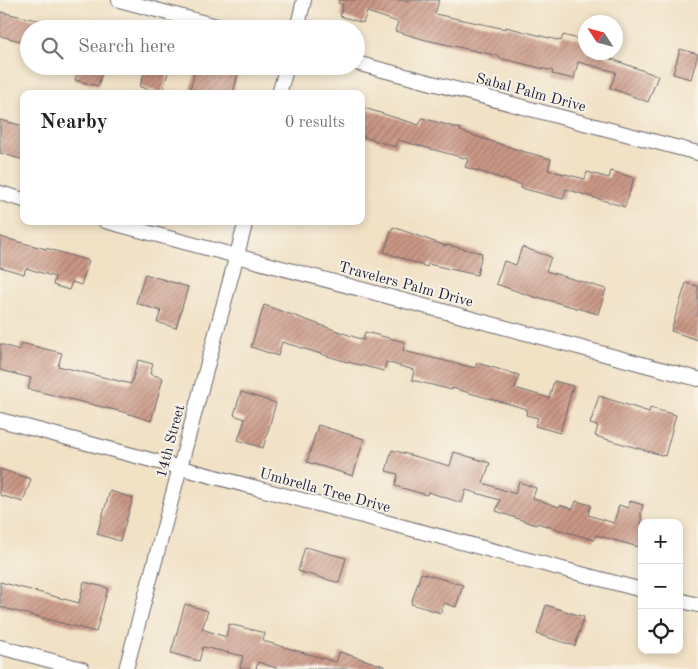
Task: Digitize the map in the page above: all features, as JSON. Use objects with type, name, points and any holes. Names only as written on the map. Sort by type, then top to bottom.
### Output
[{"type":"street","points":[[119,0],[194,20]]},
{"type":"street","points":[[299,20],[304,0]]},
{"type":"street","name":"Sabal Palm Drive","points":[[365,65],[698,154]]},
{"type":"street","points":[[281,90],[285,75]]},
{"type":"street","points":[[0,193],[20,199]]},
{"type":"street","name":"Travelers Palm Drive","points":[[120,225],[698,379]]},
{"type":"street","name":"14th Street","points":[[126,669],[245,225]]},
{"type":"street","name":"Umbrella Tree Drive","points":[[0,420],[638,589]]},
{"type":"street","points":[[683,601],[698,605]]},
{"type":"street","points":[[0,647],[82,669]]},
{"type":"building","points":[[339,0],[439,0],[435,14],[506,29],[506,27],[561,41],[563,35],[578,39],[578,60],[614,60],[658,76],[648,102],[610,88],[616,72],[578,62],[574,79],[552,74],[553,71],[499,58],[499,56],[426,40],[395,31],[398,22],[367,12],[364,20],[353,20],[340,16],[343,5],[338,3]]},
{"type":"building","points":[[0,12],[37,20],[20,20],[20,41],[0,36]]},
{"type":"building","points":[[680,49],[698,54],[691,79],[673,74]]},
{"type":"building","points":[[76,75],[101,75],[98,86],[75,80]]},
{"type":"building","points":[[143,75],[167,75],[163,90],[151,90],[140,87]]},
{"type":"building","points":[[194,75],[238,75],[234,90],[190,90]]},
{"type":"building","points":[[365,108],[419,125],[422,118],[551,159],[548,170],[585,179],[587,172],[609,178],[611,171],[634,178],[625,207],[566,189],[563,199],[521,188],[522,185],[465,167],[468,159],[398,140],[396,147],[365,137]]},
{"type":"building","points":[[0,120],[20,125],[20,159],[0,153]]},
{"type":"building","points":[[393,227],[446,246],[482,253],[477,275],[428,264],[427,267],[384,252]]},
{"type":"building","points":[[0,237],[89,261],[81,285],[72,282],[69,290],[53,285],[55,277],[26,268],[24,274],[0,267]]},
{"type":"building","points":[[522,247],[551,257],[546,271],[606,289],[598,314],[537,298],[496,284],[504,261],[516,265]]},
{"type":"building","points":[[145,274],[188,287],[176,328],[157,322],[161,311],[136,303]]},
{"type":"building","points":[[686,283],[698,286],[698,340],[671,331]]},
{"type":"building","points":[[264,305],[363,340],[365,332],[405,342],[403,351],[475,368],[477,363],[519,375],[515,388],[549,398],[554,381],[573,386],[560,433],[535,426],[538,418],[526,415],[527,409],[452,388],[452,390],[412,380],[414,370],[386,362],[384,371],[282,342],[278,356],[251,347]]},
{"type":"building","points":[[21,343],[62,353],[58,366],[131,384],[138,360],[153,364],[150,374],[163,378],[151,421],[123,412],[28,389],[31,378],[0,370],[0,344],[19,350]]},
{"type":"building","points":[[241,392],[276,403],[263,448],[238,440],[245,419],[234,415]]},
{"type":"building","points":[[599,396],[649,412],[650,408],[676,415],[665,456],[595,436],[598,426],[590,424]]},
{"type":"building","points":[[318,425],[364,439],[353,476],[307,462]]},
{"type":"building","points":[[392,450],[450,466],[454,452],[490,463],[483,483],[515,494],[519,482],[536,488],[533,498],[559,507],[560,505],[573,509],[576,501],[591,505],[588,515],[614,523],[619,505],[628,508],[630,501],[643,505],[641,519],[638,519],[638,547],[596,535],[594,540],[537,523],[536,525],[496,511],[500,500],[466,490],[462,503],[428,492],[427,495],[395,486],[398,474],[386,471]]},
{"type":"building","points":[[0,469],[31,479],[23,502],[0,495]]},
{"type":"building","points":[[110,491],[133,498],[120,541],[97,534]]},
{"type":"building","points":[[305,547],[346,558],[339,583],[298,571]]},
{"type":"building","points":[[421,573],[463,585],[456,607],[444,603],[441,613],[411,604]]},
{"type":"building","points":[[0,582],[79,603],[84,582],[108,588],[96,632],[0,607]]},
{"type":"building","points":[[185,604],[208,611],[202,629],[226,637],[229,624],[265,633],[263,641],[336,662],[340,652],[384,666],[383,669],[279,669],[258,662],[256,669],[240,669],[243,656],[203,647],[199,661],[171,653]]},
{"type":"building","points":[[546,605],[584,617],[575,646],[537,634]]}]
